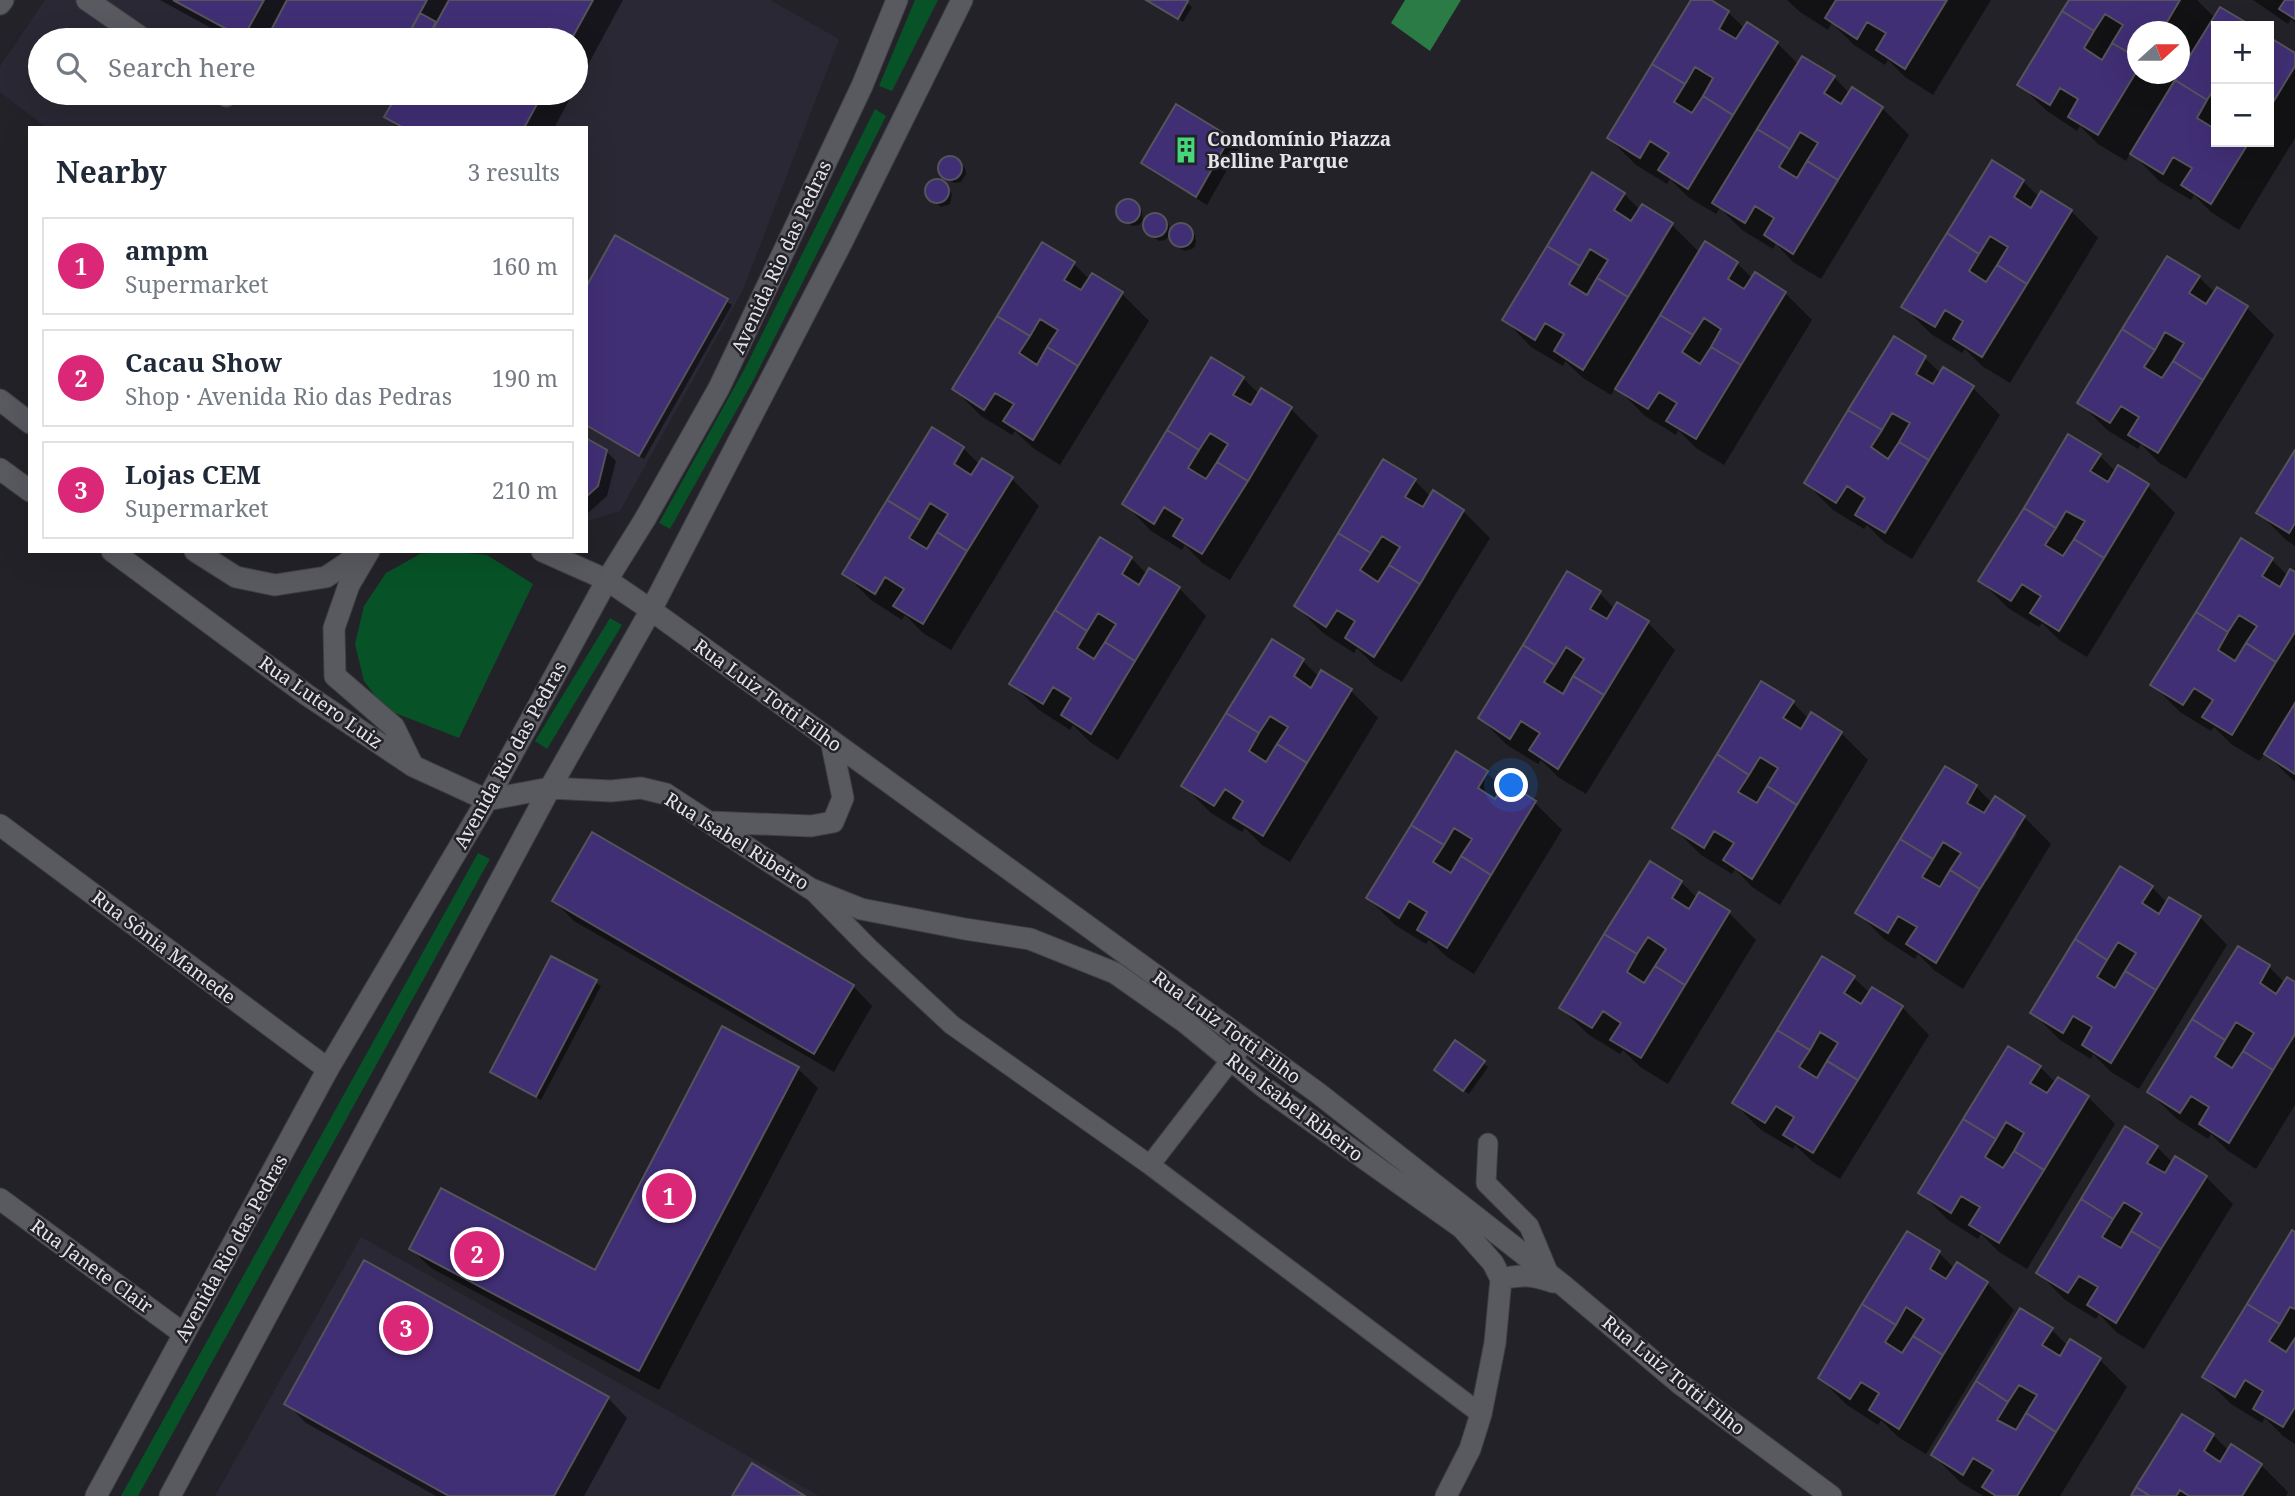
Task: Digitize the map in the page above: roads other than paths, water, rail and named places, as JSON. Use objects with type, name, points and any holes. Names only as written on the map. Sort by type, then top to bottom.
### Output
[{"type":"street","points":[[0,5],[3,0]]},
{"type":"street","points":[[87,0],[128,28]]},
{"type":"street","name":"Avenida Rio das Pedras","points":[[96,1496],[328,1069],[487,800],[607,580],[719,388],[862,86],[897,0]]},
{"type":"street","points":[[170,1496],[550,788],[651,610],[842,242],[962,0]]},
{"type":"street","points":[[0,400],[28,421]]},
{"type":"street","points":[[0,469],[28,490]]},
{"type":"street","name":"Rua Lutero Luiz","points":[[115,553],[307,695],[413,766],[487,800]]},
{"type":"street","points":[[198,553],[236,577],[275,585],[326,578],[364,553]]},
{"type":"street","points":[[366,553],[349,585],[334,628],[335,676],[394,727],[413,766]]},
{"type":"street","points":[[546,553],[607,580]]},
{"type":"street","name":"Rua Luiz Totti Filho","points":[[607,580],[1329,1101],[1557,1280],[1679,1383],[1831,1496]]},
{"type":"street","points":[[708,821],[811,826],[833,822],[843,798],[831,740]]},
{"type":"street","points":[[487,800],[550,788]]},
{"type":"street","name":"Rua Isabel Ribeiro","points":[[550,788],[611,791],[640,788],[666,794],[811,889],[861,909],[1030,939],[1115,973],[1186,1023],[1265,1088],[1462,1228],[1493,1263],[1501,1279]]},
{"type":"street","name":"Rua Sônia Mamede","points":[[0,825],[328,1069]]},
{"type":"street","name":"Rua Janete Clair","points":[[0,1199],[184,1334]]},
{"type":"street","points":[[1446,1496],[1470,1449],[1481,1414],[1495,1343],[1501,1279],[1521,1274],[1557,1280]]},
{"type":"lane","points":[[811,889],[952,1025],[1150,1165],[1481,1414]]},
{"type":"lane","points":[[1150,1165],[1246,1040]]},
{"type":"lane","points":[[1488,1143],[1486,1183],[1529,1226],[1557,1280]]},
{"type":"place","name":"Condomínio Piazza Belline Parque","points":[[1186,150]]},
{"type":"place","name":"ampm","points":[[669,1196]]},
{"type":"place","name":"Cacau Show","points":[[477,1254]]},
{"type":"place","name":"Lojas CEM","points":[[406,1328]]}]
